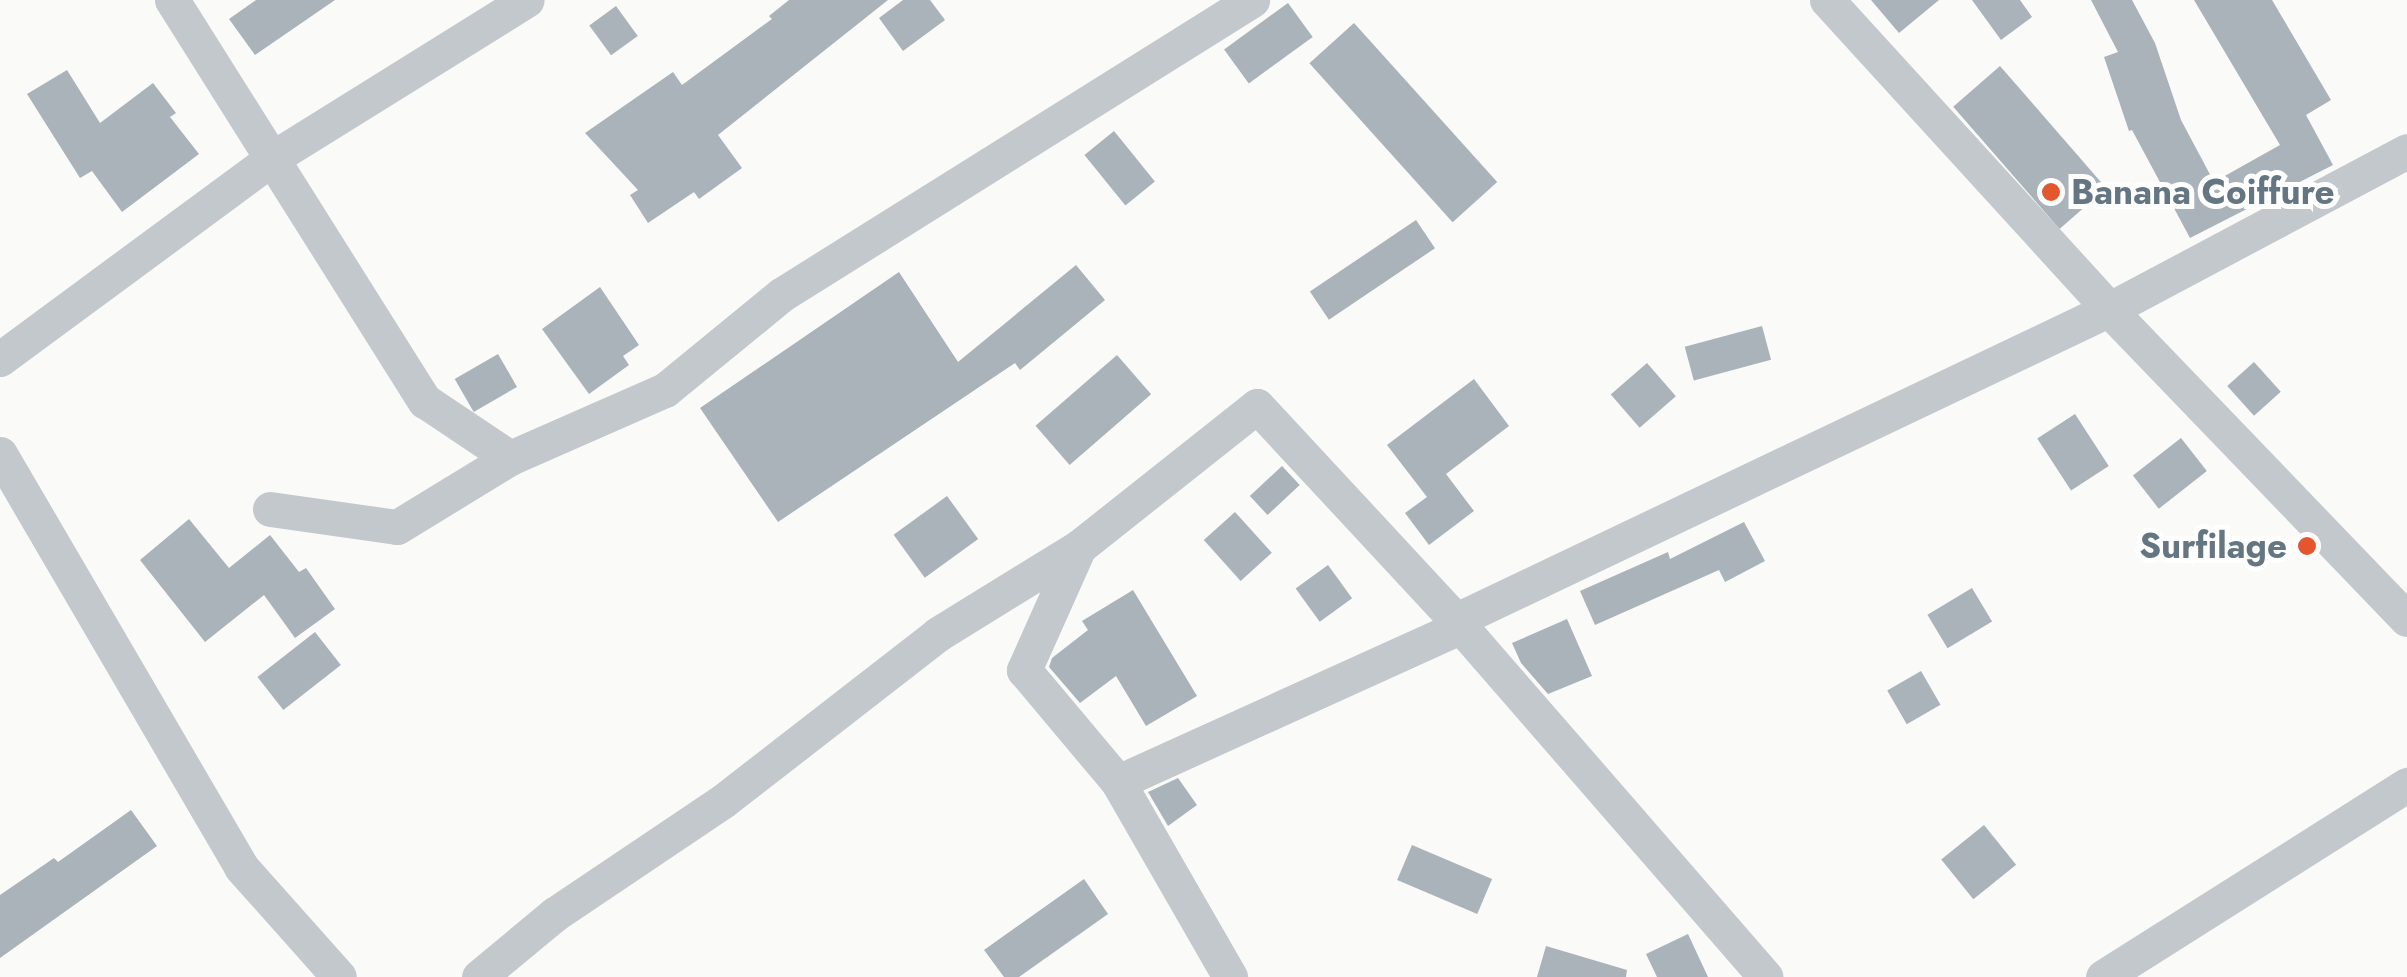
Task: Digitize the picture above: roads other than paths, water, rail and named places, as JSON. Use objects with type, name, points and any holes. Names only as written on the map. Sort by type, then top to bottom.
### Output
[{"type":"street","points":[[172,0],[425,401],[510,458]]},
{"type":"street","points":[[0,359],[271,159],[526,0]]},
{"type":"street","points":[[270,510],[396,527],[510,458],[665,390],[781,296],[1252,0]]},
{"type":"street","points":[[1827,0],[2110,309],[2407,619]]},
{"type":"street","points":[[1118,782],[1459,627],[1469,614],[2110,309],[2407,151]]},
{"type":"street","points":[[479,977],[555,914],[723,801],[938,634],[1079,547],[1258,406],[1459,627],[1766,977]]},
{"type":"street","points":[[0,454],[241,867],[338,977]]},
{"type":"street","points":[[1079,547],[1024,670],[1118,782],[1230,977]]},
{"type":"street","points":[[2103,977],[2407,785]]},
{"type":"place","name":"Banana Coiffure","points":[[2051,192]]},
{"type":"place","name":"Surfilage","points":[[2307,546]]}]
